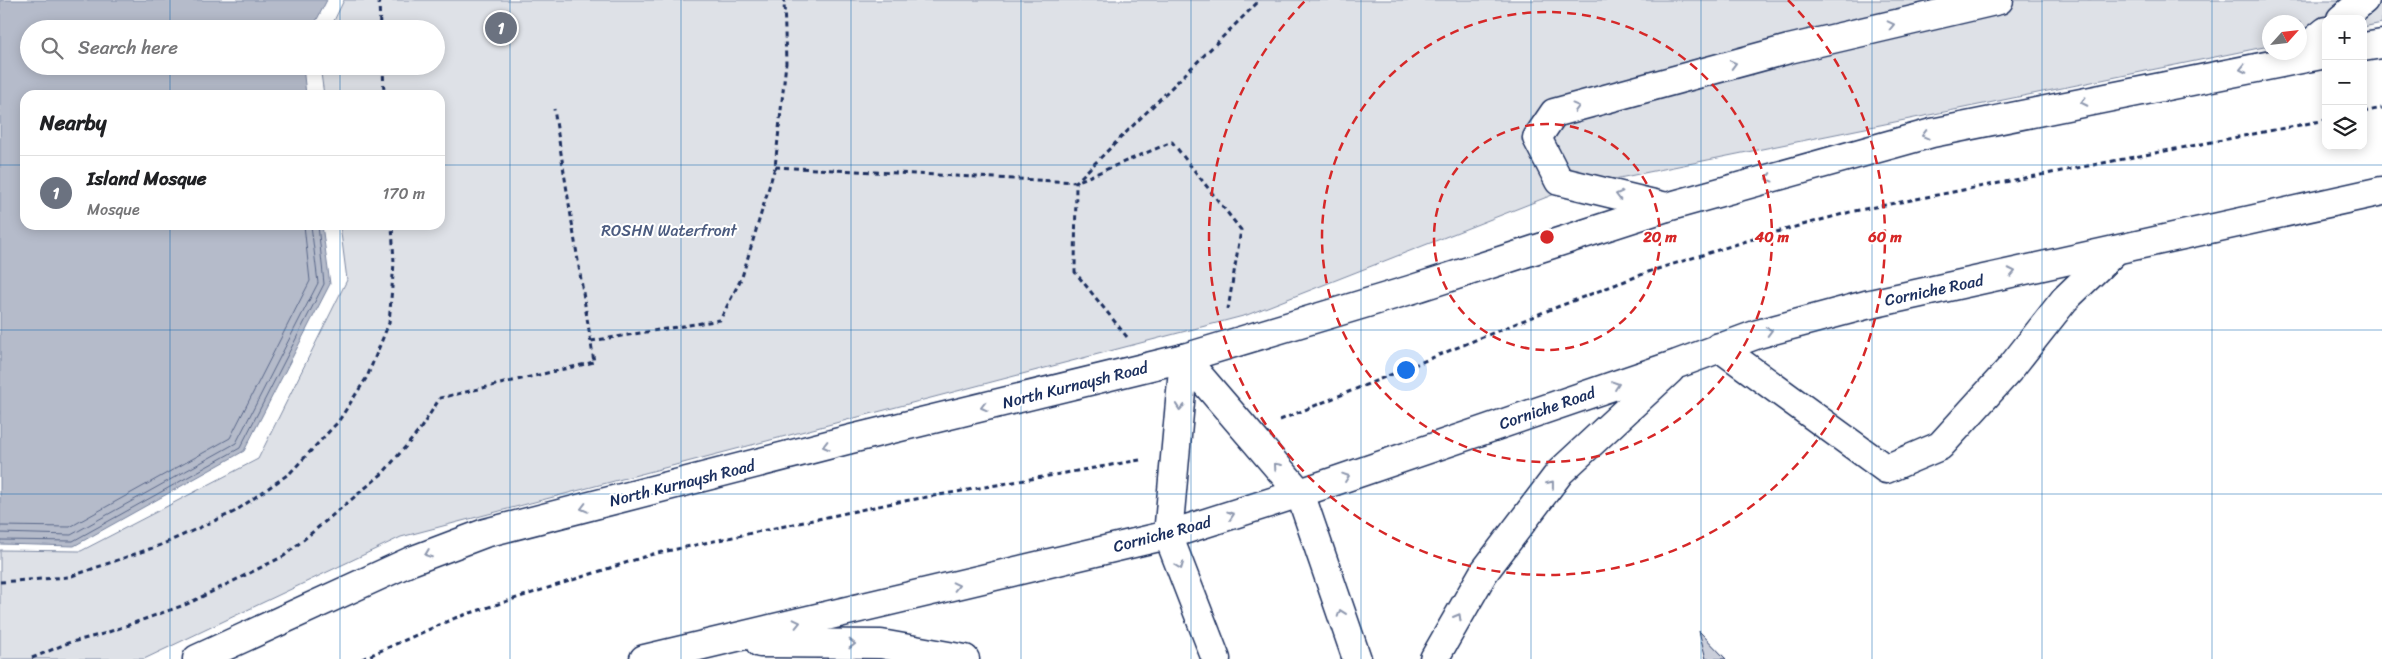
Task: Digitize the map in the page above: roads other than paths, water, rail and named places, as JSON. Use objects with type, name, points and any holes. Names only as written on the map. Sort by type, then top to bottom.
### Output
[{"type":"main road","points":[[1666,207],[1560,181],[1537,138],[1554,113],[1789,49],[1999,0]]},
{"type":"main road","points":[[2346,15],[2364,0]]},
{"type":"main road","points":[[2307,46],[2322,34]]},
{"type":"main road","points":[[2367,46],[2382,44]]},
{"type":"main road","points":[[2307,55],[2322,54]]},
{"type":"main road","points":[[1184,358],[1410,290],[1666,207],[1932,133],[2273,60]]},
{"type":"main road","name":"Corniche Road","points":[[716,642],[1168,535],[1300,493],[1677,364],[1718,347],[1866,304],[2382,191]]},
{"type":"main road","points":[[1718,347],[1886,468],[1940,446],[2009,370],[2065,299],[2116,250]]},
{"type":"main road","points":[[1184,358],[1300,493],[1357,659]]},
{"type":"main road","points":[[1184,358],[1168,535],[1216,659]]},
{"type":"main road","name":"North Kurnaysh Road","points":[[197,659],[411,561],[485,533],[851,439],[1184,358]]},
{"type":"main road","points":[[1434,659],[1484,572],[1560,472],[1677,364]]},
{"type":"main road","points":[[644,659],[716,642],[881,644],[966,659]]},
{"type":"water","points":[[0,0],[327,0],[317,20],[20,20],[20,75],[304,75],[305,90],[20,90],[20,230],[323,230],[330,284],[244,451],[74,546],[0,544]]},
{"type":"place","name":"Island Mosque","points":[[501,28]]},
{"type":"park label","name":"ROSHN Waterfront","points":[[669,230]]}]
